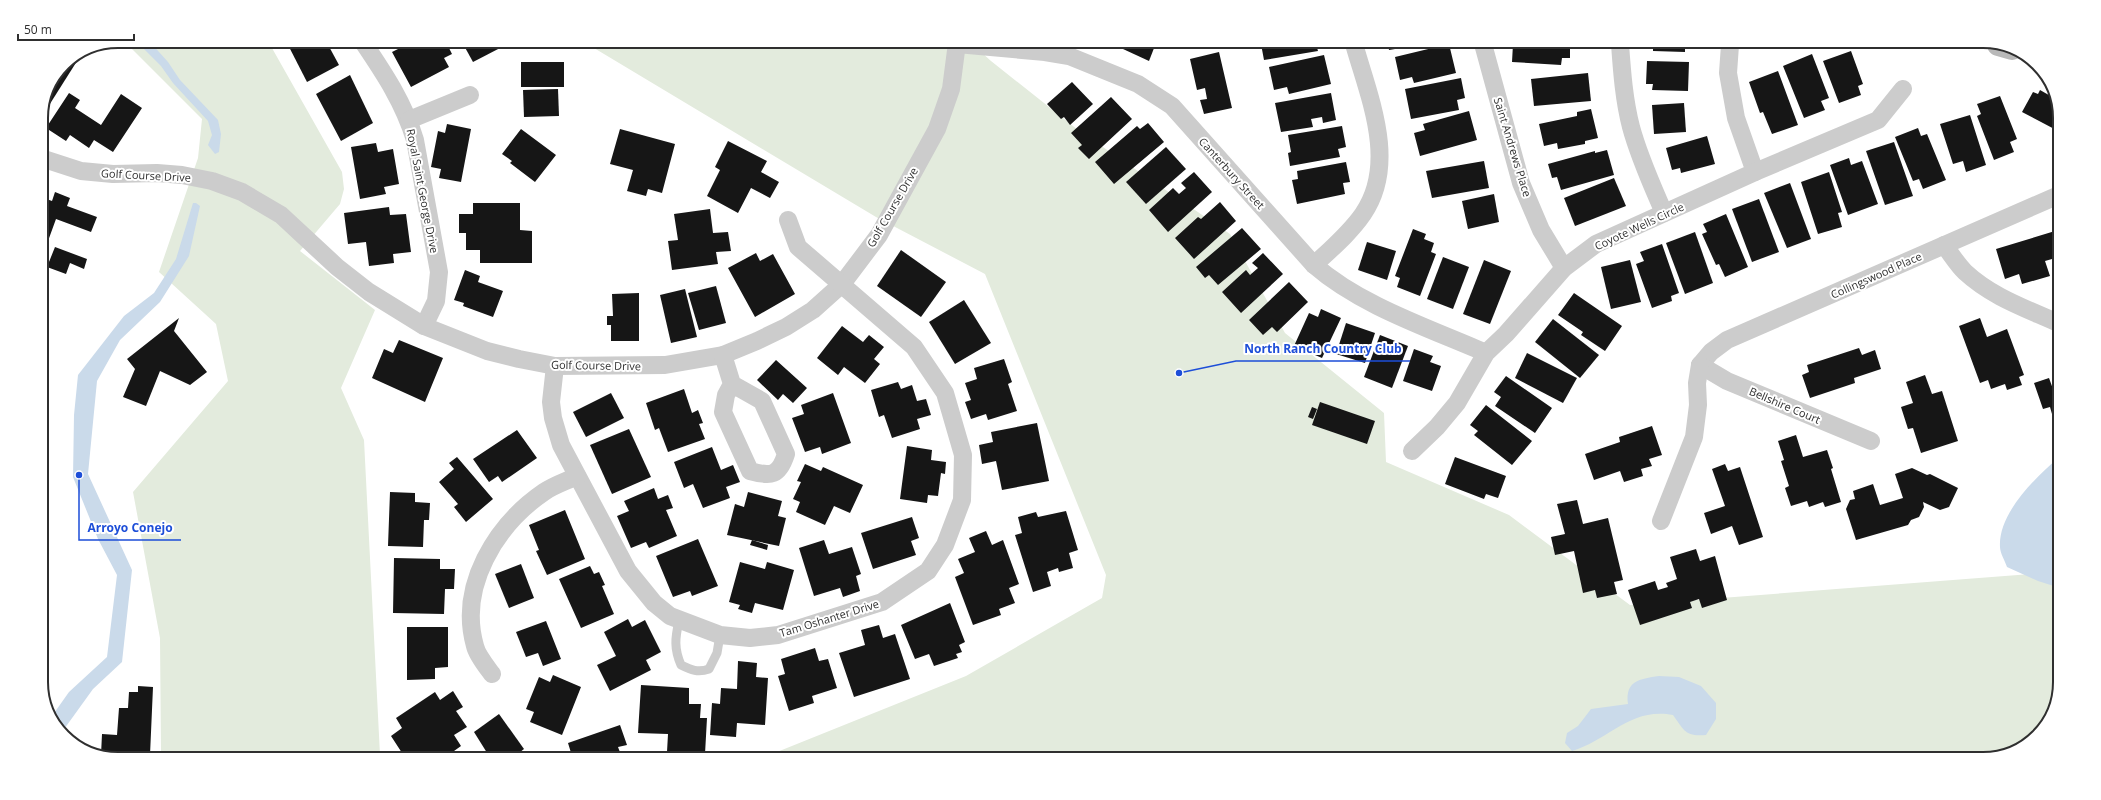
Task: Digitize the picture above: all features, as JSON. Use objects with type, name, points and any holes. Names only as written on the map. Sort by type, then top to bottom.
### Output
[{"type":"street","name":"Royal Saint George Drive","points":[[367,48],[399,98],[409,120],[415,140],[439,272],[436,301],[424,326]]},
{"type":"street","name":"Golf Course Drive","points":[[48,160],[87,172],[182,175],[212,181],[242,192],[281,215],[337,267],[369,292],[424,326],[487,351],[556,366],[665,365],[723,355],[786,327],[813,310],[842,284],[879,235],[937,129],[952,89],[956,48]]},
{"type":"street","name":"Canterbury Street","points":[[1006,48],[1045,52],[1071,50],[1138,84],[1172,106],[1314,265],[1333,281],[1357,296],[1486,353]]},
{"type":"street","points":[[1314,265],[1363,214],[1375,190],[1380,166],[1378,134],[1355,48]]},
{"type":"street","name":"Saint Andrews Place","points":[[1484,48],[1521,182],[1541,230],[1564,268]]},
{"type":"street","points":[[1620,48],[1624,90],[1631,126],[1640,157],[1664,213]]},
{"type":"street","points":[[1730,48],[1728,73],[1736,118],[1755,172]]},
{"type":"street","name":"Coyote Wells Circle","points":[[1412,451],[1437,427],[1457,403],[1486,353],[1506,334],[1564,268],[1596,244],[1755,172],[1878,120],[1903,89]]},
{"type":"street","points":[[409,120],[470,95]]},
{"type":"street","name":"Collingswood Place","points":[[1700,365],[1711,352],[1727,340],[2053,198]]},
{"type":"street","name":"Tam Oshanter Drive","points":[[556,366],[551,402],[553,418],[562,445],[577,476],[632,577],[654,603],[679,621],[720,635],[750,638],[778,635],[882,602],[928,571],[945,545],[962,500],[963,455],[945,393],[914,347],[798,247],[788,220]]},
{"type":"street","points":[[1944,245],[1964,271],[1986,289],[2002,299],[2053,321]]},
{"type":"street","points":[[723,355],[732,384],[762,401],[786,454],[782,466],[776,473],[764,475],[750,471],[724,412],[726,395],[732,384]]},
{"type":"street","points":[[1661,522],[1694,437],[1698,405],[1697,383],[1700,365]]},
{"type":"street","name":"Bellshire Court","points":[[1700,365],[1727,381],[1871,441]]},
{"type":"street","points":[[492,674],[475,647],[470,620],[476,581],[487,553],[502,531],[521,510],[546,491],[577,476]]},
{"type":"lane","points":[[679,621],[675,636],[676,653],[681,665],[689,669],[701,672],[709,669],[717,653],[720,635]]},
{"type":"shaded area","points":[[131,48],[272,48],[342,172],[344,189],[340,204],[300,251],[375,310],[341,388],[364,440],[380,752],[161,752],[160,638],[133,492],[228,381],[216,324],[159,272],[198,158],[202,119]]},
{"type":"shaded area","points":[[594,48],[977,48],[1078,130],[1230,234],[1285,333],[1384,413],[1386,462],[1509,515],[1630,605],[2053,572],[2053,682],[2051,700],[2046,713],[2036,728],[2022,740],[2014,745],[1996,751],[1987,752],[777,752],[966,676],[1102,598],[1106,575],[985,274],[876,217]]},
{"type":"water","points":[[143,48],[155,48],[168,62],[180,80],[218,120],[221,134],[219,152],[215,154],[208,145],[212,135],[208,121],[173,83],[161,66]]},
{"type":"water","points":[[193,203],[196,203],[200,206],[189,256],[160,302],[120,340],[97,381],[88,474],[132,570],[122,662],[93,689],[66,727],[55,712],[69,692],[107,657],[117,575],[98,539],[73,477],[74,415],[78,375],[124,316],[154,293],[176,259]]},
{"type":"water","points":[[2053,463],[2053,586],[2038,581],[2007,567],[2000,549],[2001,535],[2011,510],[2028,487]]},
{"type":"water","points":[[1659,676],[1679,677],[1701,686],[1716,703],[1716,719],[1706,735],[1689,734],[1673,715],[1658,714],[1632,720],[1597,740],[1572,751],[1565,743],[1567,733],[1578,726],[1591,709],[1628,704],[1629,690],[1635,682],[1645,678]]},
{"type":"building","points":[[290,48],[330,48],[339,65],[307,82]]},
{"type":"building","points":[[400,48],[449,48],[452,54],[444,58],[449,67],[411,87],[392,52]]},
{"type":"building","points":[[465,48],[500,48],[473,62]]},
{"type":"building","points":[[1121,48],[1154,48],[1149,61]]},
{"type":"building","points":[[1262,48],[1317,48],[1318,51],[1264,60]]},
{"type":"building","points":[[1389,48],[1401,48],[1389,50]]},
{"type":"building","points":[[1432,48],[1450,48],[1456,73],[1414,83],[1412,77],[1400,80],[1395,57]]},
{"type":"building","points":[[1513,48],[1570,48],[1570,58],[1562,58],[1561,65],[1512,62]]},
{"type":"building","points":[[1653,48],[1685,48],[1685,52],[1653,51]]},
{"type":"building","points":[[1851,51],[1863,84],[1858,86],[1861,95],[1839,103],[1823,61]]},
{"type":"building","points":[[1219,52],[1232,108],[1204,114],[1200,100],[1207,99],[1205,88],[1197,90],[1190,59]]},
{"type":"building","points":[[1812,54],[1829,98],[1821,101],[1825,110],[1804,118],[1783,66]]},
{"type":"building","points":[[1324,55],[1331,84],[1289,94],[1287,87],[1274,90],[1269,67]]},
{"type":"building","points":[[1647,61],[1689,62],[1688,91],[1652,90],[1653,84],[1646,84]]},
{"type":"building","points":[[521,62],[564,62],[564,87],[521,87]]},
{"type":"building","points":[[76,63],[49,105],[57,83],[65,72]]},
{"type":"building","points":[[1778,71],[1798,125],[1772,134],[1763,112],[1760,113],[1749,82]]},
{"type":"building","points":[[1588,73],[1591,101],[1534,106],[1531,79]]},
{"type":"building","points":[[350,75],[373,123],[341,141],[316,94]]},
{"type":"building","points":[[1461,78],[1465,98],[1457,100],[1459,110],[1411,119],[1405,89]]},
{"type":"building","points":[[1072,82],[1093,104],[1070,125],[1064,117],[1061,119],[1047,104]]},
{"type":"building","points":[[558,89],[559,116],[524,117],[523,90]]},
{"type":"building","points":[[2040,90],[2049,95],[2053,114],[2053,128],[2022,112],[2033,92],[2038,94]]},
{"type":"building","points":[[69,93],[80,100],[75,108],[101,125],[121,94],[142,108],[113,152],[94,140],[89,148],[70,135],[66,141],[48,129],[48,125]]},
{"type":"building","points":[[1331,93],[1336,120],[1323,123],[1322,117],[1311,119],[1313,127],[1281,132],[1275,103]]},
{"type":"building","points":[[2000,96],[2017,139],[2010,142],[2014,152],[1994,160],[1977,116],[1981,114],[1977,104]]},
{"type":"building","points":[[1111,97],[1132,119],[1089,159],[1078,148],[1082,145],[1071,133]]},
{"type":"building","points":[[1684,103],[1686,132],[1654,134],[1652,105]]},
{"type":"building","points":[[1591,109],[1598,138],[1585,141],[1585,144],[1558,149],[1557,143],[1544,146],[1539,124],[1577,116],[1577,112]]},
{"type":"building","points":[[1469,111],[1477,140],[1420,156],[1414,133],[1425,130],[1423,124]]},
{"type":"building","points":[[1970,115],[1986,165],[1966,172],[1963,161],[1953,164],[1940,124]]},
{"type":"building","points":[[1148,123],[1164,142],[1114,184],[1095,162],[1137,126],[1140,129]]},
{"type":"building","points":[[447,124],[471,129],[461,182],[439,178],[441,169],[431,167],[438,131],[445,133]]},
{"type":"building","points":[[1342,126],[1346,147],[1338,149],[1340,157],[1290,166],[1288,153],[1291,152],[1288,135]]},
{"type":"building","points":[[1918,128],[1921,136],[1927,134],[1946,180],[1923,189],[1919,179],[1913,181],[1895,137]]},
{"type":"building","points":[[521,129],[556,155],[535,182],[510,163],[512,161],[502,154]]},
{"type":"building","points":[[620,129],[675,144],[662,193],[648,189],[646,196],[627,191],[633,170],[610,164]]},
{"type":"building","points":[[1707,136],[1715,164],[1681,173],[1680,168],[1672,170],[1666,148]]},
{"type":"building","points":[[728,141],[767,161],[761,172],[779,182],[770,198],[751,188],[738,213],[707,196],[720,170],[715,167]]},
{"type":"building","points":[[1894,142],[1913,196],[1885,205],[1866,151]]},
{"type":"building","points":[[376,143],[378,152],[393,149],[399,184],[384,187],[386,194],[360,199],[351,147]]},
{"type":"building","points":[[1166,147],[1186,169],[1146,204],[1126,182]]},
{"type":"building","points":[[1607,150],[1614,175],[1561,190],[1557,177],[1552,178],[1548,164],[1595,151],[1595,153]]},
{"type":"building","points":[[1849,158],[1851,165],[1862,161],[1878,204],[1848,215],[1830,165]]},
{"type":"building","points":[[1484,161],[1489,188],[1432,198],[1426,171]]},
{"type":"building","points":[[1346,162],[1350,182],[1343,183],[1345,194],[1297,204],[1292,180],[1298,179],[1297,171]]},
{"type":"building","points":[[1194,172],[1212,192],[1168,232],[1149,210],[1173,188],[1179,194],[1186,188],[1181,183]]},
{"type":"building","points":[[1829,172],[1842,212],[1838,213],[1842,227],[1818,234],[1801,182]]},
{"type":"building","points":[[1614,178],[1626,206],[1575,226],[1564,198]]},
{"type":"building","points":[[1790,183],[1811,239],[1787,248],[1764,193]]},
{"type":"building","points":[[55,192],[70,198],[67,206],[97,217],[91,232],[56,219],[48,241],[48,200],[52,201]]},
{"type":"building","points":[[1494,194],[1499,222],[1468,229],[1462,201]]},
{"type":"building","points":[[1759,199],[1779,252],[1752,262],[1732,209]]},
{"type":"building","points":[[1220,202],[1236,221],[1194,259],[1175,238],[1198,217],[1201,219]]},
{"type":"building","points":[[473,203],[520,203],[520,230],[532,231],[532,263],[480,263],[480,250],[466,250],[466,233],[459,233],[459,214],[473,214]]},
{"type":"building","points":[[389,207],[390,215],[406,214],[411,252],[393,254],[394,263],[369,266],[366,242],[348,244],[344,213]]},
{"type":"building","points":[[710,209],[713,233],[728,232],[731,251],[716,252],[718,264],[672,270],[668,241],[678,240],[674,214]]},
{"type":"building","points":[[1726,214],[1748,267],[1725,277],[1719,264],[1716,265],[1702,234],[1707,232],[1703,224]]},
{"type":"building","points":[[1242,228],[1261,249],[1218,285],[1209,275],[1205,278],[1196,267]]},
{"type":"building","points":[[1413,229],[1426,234],[1424,239],[1434,243],[1431,252],[1436,254],[1420,296],[1397,287],[1400,278],[1395,276]]},
{"type":"building","points":[[1695,232],[1713,283],[1685,294],[1666,243]]},
{"type":"building","points":[[2053,232],[2053,259],[2045,261],[2050,276],[2022,284],[2019,274],[2005,279],[1996,249]]},
{"type":"building","points":[[1367,242],[1396,251],[1387,280],[1358,270]]},
{"type":"building","points":[[1662,244],[1679,293],[1671,296],[1672,301],[1652,308],[1636,264],[1644,261],[1640,252]]},
{"type":"building","points":[[55,247],[87,259],[84,269],[70,263],[66,274],[48,267]]},
{"type":"building","points":[[901,250],[946,282],[921,317],[877,286]]},
{"type":"building","points":[[756,253],[760,261],[773,254],[795,294],[755,317],[728,268]]},
{"type":"building","points":[[1263,253],[1283,274],[1241,313],[1222,292],[1246,270],[1250,275],[1258,268],[1252,263]]},
{"type":"building","points":[[1443,257],[1469,267],[1453,309],[1427,299]]},
{"type":"building","points":[[1484,260],[1511,271],[1490,324],[1463,314]]},
{"type":"building","points":[[1630,260],[1641,302],[1611,309],[1601,267]]},
{"type":"building","points":[[465,270],[480,276],[478,282],[503,291],[493,317],[463,306],[464,303],[454,300]]},
{"type":"building","points":[[1289,282],[1308,302],[1277,332],[1272,327],[1263,335],[1249,320]]},
{"type":"building","points":[[716,286],[726,323],[699,330],[688,293]]},
{"type":"building","points":[[685,289],[697,337],[671,343],[660,295]]},
{"type":"building","points":[[639,293],[639,341],[611,341],[611,325],[607,325],[607,316],[613,316],[612,294]]},
{"type":"building","points":[[1574,293],[1622,326],[1605,351],[1581,335],[1583,332],[1558,315]]},
{"type":"building","points":[[964,300],[991,343],[955,364],[929,322]]},
{"type":"building","points":[[1321,309],[1341,318],[1322,358],[1294,346],[1309,313],[1318,317]]},
{"type":"building","points":[[179,318],[174,331],[207,372],[190,385],[160,371],[146,406],[123,397],[135,369],[127,359]]},
{"type":"building","points":[[1980,318],[1987,337],[2007,329],[2024,375],[2019,377],[2022,385],[2007,390],[2005,384],[1991,389],[1988,380],[1980,383],[1959,326]]},
{"type":"building","points":[[1553,319],[1599,355],[1580,378],[1535,342]]},
{"type":"building","points":[[1346,323],[1375,333],[1365,363],[1336,354]]},
{"type":"building","points":[[842,326],[863,342],[869,335],[884,347],[874,359],[880,364],[865,383],[844,367],[838,375],[817,358]]},
{"type":"building","points":[[1380,335],[1408,346],[1392,388],[1364,377]]},
{"type":"building","points":[[399,340],[443,358],[425,402],[372,378],[384,349],[393,353]]},
{"type":"building","points":[[1859,348],[1862,355],[1875,350],[1881,369],[1854,378],[1855,383],[1810,398],[1802,375],[1809,372],[1807,365]]},
{"type":"building","points":[[1414,349],[1433,356],[1430,362],[1441,366],[1432,391],[1403,381]]},
{"type":"building","points":[[1527,353],[1577,378],[1563,403],[1515,378]]},
{"type":"building","points":[[1004,359],[1012,382],[1008,384],[1017,411],[988,420],[986,414],[971,419],[965,402],[971,400],[965,383],[977,379],[974,368]]},
{"type":"building","points":[[776,360],[807,388],[793,403],[783,394],[778,400],[757,380]]},
{"type":"building","points":[[1925,375],[1932,394],[1942,391],[1958,441],[1921,453],[1913,428],[1908,429],[1901,407],[1913,403],[1906,382]]},
{"type":"building","points":[[1506,376],[1552,408],[1535,433],[1495,406],[1501,397],[1494,392]]},
{"type":"building","points":[[2049,378],[2053,389],[2053,414],[2050,407],[2043,409],[2034,383]]},
{"type":"building","points":[[898,382],[901,389],[912,385],[917,401],[926,399],[931,415],[917,419],[920,429],[892,438],[884,415],[879,417],[871,390]]},
{"type":"building","points":[[684,389],[692,413],[698,410],[703,423],[699,424],[705,439],[668,452],[659,428],[655,430],[646,403]]},
{"type":"building","points":[[611,393],[624,418],[586,437],[573,412]]},
{"type":"building","points":[[833,393],[851,443],[822,454],[820,447],[805,452],[792,418],[804,414],[801,405]]},
{"type":"building","points":[[1320,402],[1375,421],[1367,444],[1312,425]]},
{"type":"building","points":[[1486,405],[1532,441],[1512,465],[1474,435],[1478,431],[1470,425]]},
{"type":"building","points":[[1312,407],[1317,409],[1313,419],[1308,417]]},
{"type":"building","points":[[1037,423],[1049,481],[1002,490],[996,461],[982,464],[979,445],[993,442],[991,432]]},
{"type":"building","points":[[1652,426],[1662,455],[1649,459],[1652,466],[1641,469],[1643,476],[1624,482],[1620,471],[1594,480],[1585,454],[1620,442],[1619,437]]},
{"type":"building","points":[[629,429],[651,477],[612,494],[590,445]]},
{"type":"building","points":[[517,430],[537,458],[502,482],[498,476],[489,482],[473,459]]},
{"type":"building","points":[[1796,435],[1803,457],[1827,450],[1841,502],[1825,507],[1823,502],[1809,507],[1807,501],[1791,506],[1785,488],[1789,486],[1781,461],[1784,460],[1778,441]]},
{"type":"building","points":[[907,446],[932,450],[931,460],[946,462],[945,474],[941,473],[938,496],[928,495],[927,503],[900,499]]},
{"type":"building","points":[[712,447],[721,470],[733,465],[740,482],[726,487],[730,498],[703,508],[693,484],[684,488],[674,462]]},
{"type":"building","points":[[457,457],[493,499],[466,522],[454,507],[458,504],[439,482],[454,469],[449,463]]},
{"type":"building","points":[[1455,457],[1506,476],[1498,498],[1486,494],[1484,499],[1445,484]]},
{"type":"building","points":[[805,464],[821,471],[823,467],[863,485],[850,513],[834,506],[825,525],[796,512],[800,502],[793,499],[801,482],[797,481]]},
{"type":"building","points":[[1725,464],[1728,471],[1740,467],[1763,537],[1739,545],[1732,526],[1711,534],[1704,513],[1725,506],[1712,469]]},
{"type":"building","points":[[1912,468],[1927,475],[1930,474],[1958,488],[1949,507],[1940,510],[1923,502],[1924,507],[1919,517],[1911,520],[1908,525],[1856,540],[1846,509],[1850,500],[1855,499],[1853,491],[1873,484],[1880,505],[1903,498],[1895,474]]},
{"type":"building","points":[[654,488],[658,499],[668,495],[673,508],[666,510],[677,536],[649,548],[646,542],[631,548],[617,516],[629,511],[624,501]]},
{"type":"building","points":[[390,492],[415,493],[415,502],[430,503],[429,520],[424,520],[423,547],[388,546]]},
{"type":"building","points":[[748,492],[782,501],[778,516],[786,518],[779,546],[727,535],[735,504],[744,507]]},
{"type":"building","points":[[1577,500],[1583,524],[1608,518],[1623,580],[1614,582],[1617,594],[1597,598],[1595,590],[1583,593],[1574,551],[1555,555],[1551,537],[1565,534],[1557,504]]},
{"type":"building","points":[[565,510],[585,559],[547,575],[536,551],[539,550],[529,525]]},
{"type":"building","points":[[1066,511],[1078,550],[1069,553],[1073,568],[1059,572],[1058,568],[1047,572],[1051,586],[1033,592],[1015,535],[1022,533],[1018,517],[1036,512],[1038,517]]},
{"type":"building","points":[[912,517],[919,538],[911,541],[916,555],[873,569],[861,533]]},
{"type":"building","points":[[986,531],[992,545],[1003,540],[1019,584],[1009,588],[1015,603],[999,609],[1001,615],[973,625],[955,577],[964,573],[958,559],[975,552],[969,538]]},
{"type":"building","points":[[698,539],[718,586],[692,596],[690,591],[673,597],[656,556]]},
{"type":"building","points":[[752,540],[768,545],[767,550],[750,545]]},
{"type":"building","points":[[824,540],[829,554],[852,547],[861,574],[856,576],[860,591],[843,597],[840,588],[814,596],[799,548]]},
{"type":"building","points":[[1696,549],[1700,561],[1715,556],[1727,600],[1702,608],[1699,599],[1690,602],[1692,608],[1640,625],[1628,590],[1655,581],[1658,590],[1668,587],[1666,583],[1677,579],[1670,557]]},
{"type":"building","points":[[394,558],[440,559],[440,569],[455,569],[454,589],[445,589],[444,614],[393,613]]},
{"type":"building","points":[[740,562],[765,569],[767,562],[794,570],[783,610],[755,603],[752,613],[738,609],[740,605],[729,602]]},
{"type":"building","points":[[521,564],[534,598],[509,608],[495,574]]},
{"type":"building","points":[[590,566],[594,574],[599,572],[605,585],[602,586],[614,614],[581,628],[559,579]]},
{"type":"building","points":[[950,603],[965,642],[959,645],[962,652],[956,654],[958,658],[934,666],[929,654],[915,659],[901,625]]},
{"type":"building","points":[[628,619],[632,627],[645,620],[661,652],[646,660],[651,670],[610,691],[597,665],[616,656],[604,632]]},
{"type":"building","points":[[546,621],[561,659],[543,666],[538,653],[526,657],[516,632]]},
{"type":"building","points":[[879,625],[883,638],[895,634],[910,679],[854,697],[839,653],[865,645],[861,630]]},
{"type":"building","points":[[407,627],[448,627],[448,667],[435,668],[435,679],[407,680]]},
{"type":"building","points":[[815,648],[819,661],[828,659],[837,688],[812,696],[814,703],[789,711],[778,676],[785,674],[781,659]]},
{"type":"building","points":[[738,661],[757,663],[756,677],[768,678],[765,725],[737,723],[736,737],[710,735],[712,703],[720,704],[721,688],[737,689]]},
{"type":"building","points":[[553,675],[581,687],[562,735],[530,722],[534,712],[526,709],[539,677],[550,682]]},
{"type":"building","points":[[641,685],[689,688],[689,704],[701,704],[700,718],[707,718],[705,752],[667,752],[668,734],[638,733]]},
{"type":"building","points":[[138,686],[153,687],[150,752],[114,752],[101,750],[102,734],[117,735],[119,708],[128,708],[129,692],[138,692]]},
{"type":"building","points":[[453,691],[463,707],[456,711],[467,727],[454,735],[461,746],[453,752],[401,752],[391,736],[402,728],[396,718],[435,692],[440,700]]},
{"type":"building","points":[[499,714],[524,749],[520,752],[486,752],[474,732]]},
{"type":"building","points":[[620,725],[627,745],[618,747],[620,752],[571,752],[568,743]]},
{"type":"place","name":"North Ranch Country Club","points":[[1179,373]]},
{"type":"place","name":"Arroyo Conejo","points":[[79,475]]}]
